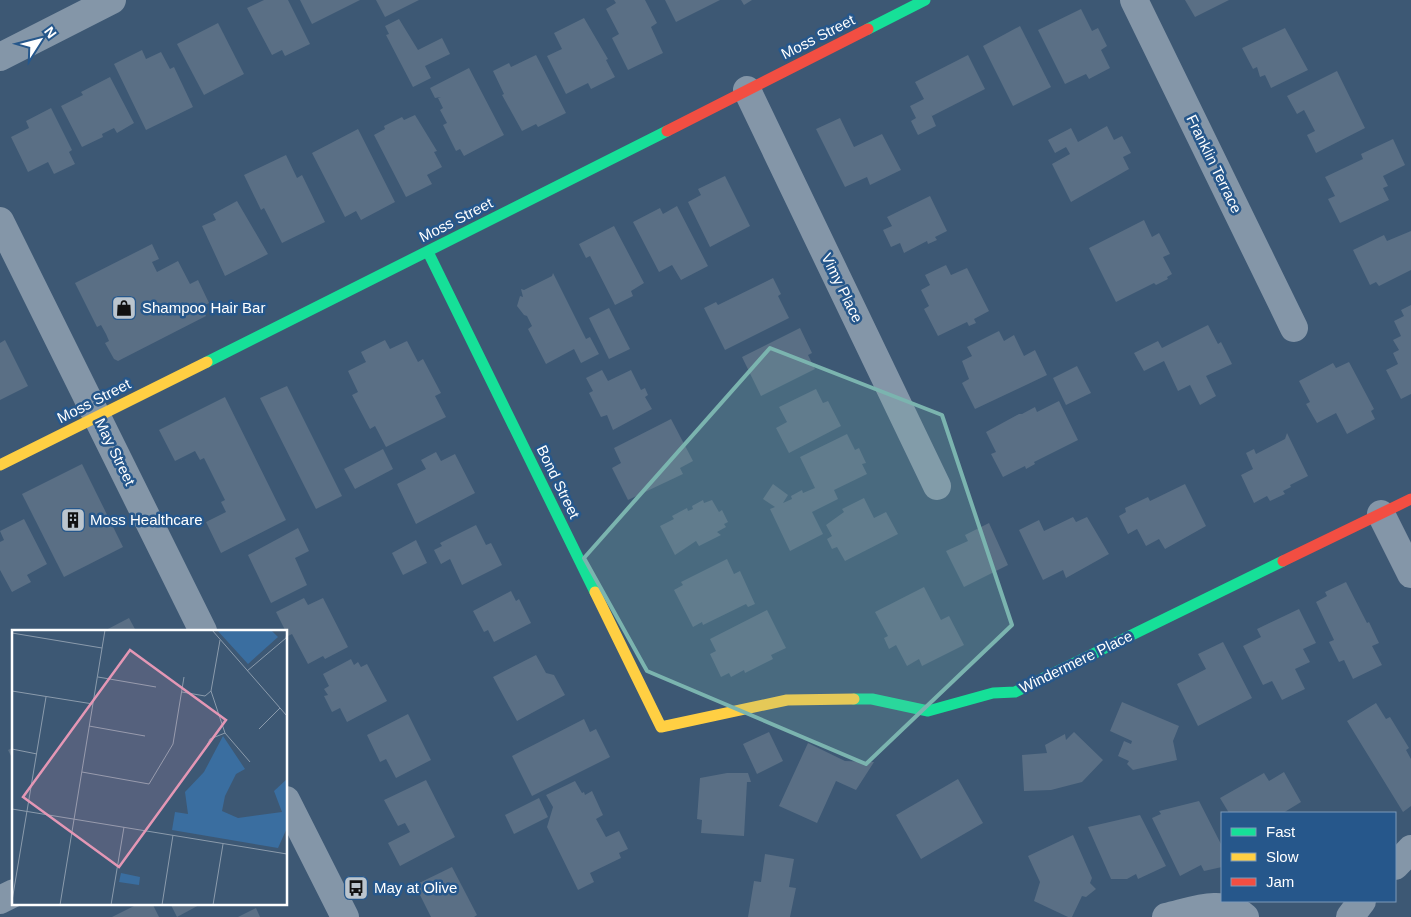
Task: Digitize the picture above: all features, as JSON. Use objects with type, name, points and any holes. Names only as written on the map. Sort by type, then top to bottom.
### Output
[{"type":"street","points":[[0,57],[112,0]]},
{"type":"street","name":"Franklin Terrace","points":[[1134,0],[1294,328]]},
{"type":"street","name":"Moss Street","points":[[0,464],[428,252],[747,90],[910,3]]},
{"type":"street","name":"Vimy Place","points":[[747,90],[937,486]]},
{"type":"street","name":"May Street","points":[[0,221],[203,630]]},
{"type":"street","name":"Bond Street","points":[[428,252],[661,726]]},
{"type":"street","name":"Windermere Place","points":[[661,726],[787,700],[872,699],[928,711],[993,693],[1015,692],[1411,499]]},
{"type":"street","points":[[1381,514],[1411,574]]},
{"type":"street","points":[[288,804],[346,917]]},
{"type":"street","points":[[1396,865],[1411,849]]},
{"type":"street","points":[[0,900],[12,894]]},
{"type":"street","points":[[1350,917],[1361,902]]},
{"type":"street","points":[[1166,917],[1220,905],[1245,917]]},
{"type":"highlighted area","points":[[770,348],[942,415],[1012,625],[866,764],[647,671],[584,558]]},
{"type":"building","points":[[264,0],[288,0],[310,44],[285,56],[282,50],[272,55],[247,8]]},
{"type":"building","points":[[300,0],[360,0],[312,24]]},
{"type":"building","points":[[376,0],[419,0],[385,17]]},
{"type":"building","points":[[614,0],[645,0],[657,23],[651,27],[663,53],[628,70],[612,38],[619,34],[606,9],[616,3]]},
{"type":"building","points":[[665,0],[720,0],[676,22]]},
{"type":"building","points":[[741,0],[752,0],[744,5]]},
{"type":"building","points":[[1185,0],[1229,0],[1195,17]]},
{"type":"building","points":[[1081,9],[1092,31],[1098,28],[1107,46],[1101,50],[1110,68],[1089,79],[1086,74],[1065,84],[1038,30]]},
{"type":"building","points":[[584,18],[608,59],[606,60],[615,77],[591,89],[588,83],[566,94],[547,56],[562,49],[554,33]]},
{"type":"building","points":[[399,19],[418,50],[442,38],[450,54],[425,66],[431,78],[413,87],[386,35],[389,34],[385,26]]},
{"type":"building","points":[[218,23],[244,74],[204,95],[177,44]]},
{"type":"building","points":[[1020,26],[1051,87],[1013,106],[983,46]]},
{"type":"building","points":[[1285,28],[1308,70],[1271,88],[1265,75],[1260,77],[1257,67],[1253,69],[1242,48]]},
{"type":"building","points":[[142,50],[146,59],[161,52],[170,69],[174,67],[193,107],[146,130],[114,64]]},
{"type":"building","points":[[536,55],[566,113],[538,127],[536,124],[522,131],[502,95],[504,94],[493,71],[509,63],[511,67]]},
{"type":"building","points":[[968,55],[985,89],[932,116],[931,114],[936,126],[918,135],[911,121],[916,118],[910,106],[924,99],[915,82]]},
{"type":"building","points":[[469,68],[504,135],[464,156],[460,149],[456,151],[443,125],[447,123],[440,110],[443,108],[438,98],[441,97],[435,98],[430,88]]},
{"type":"building","points":[[1337,71],[1365,128],[1316,153],[1307,135],[1315,131],[1304,110],[1297,114],[1287,96]]},
{"type":"building","points":[[110,77],[134,123],[117,133],[114,128],[102,134],[103,137],[82,147],[61,106],[83,95],[81,92]]},
{"type":"building","points":[[51,108],[72,150],[69,152],[75,164],[54,174],[48,162],[28,172],[11,137],[29,128],[26,121]]},
{"type":"building","points":[[415,115],[437,151],[434,152],[442,167],[427,175],[432,184],[406,197],[374,135],[385,129],[384,126],[402,117],[404,120]]},
{"type":"building","points":[[840,118],[854,147],[882,134],[901,170],[870,185],[867,177],[845,187],[816,129]]},
{"type":"building","points":[[1107,126],[1114,140],[1122,136],[1131,153],[1123,157],[1129,169],[1071,202],[1052,164],[1070,154],[1066,147],[1055,153],[1048,140],[1071,128],[1078,142]]},
{"type":"building","points":[[358,129],[395,202],[361,220],[356,211],[345,217],[312,153]]},
{"type":"building","points":[[1393,139],[1405,165],[1383,176],[1388,186],[1383,188],[1389,200],[1340,223],[1328,199],[1335,196],[1325,177],[1363,159],[1361,154]]},
{"type":"building","points":[[286,155],[297,178],[302,175],[325,222],[282,243],[264,208],[261,210],[244,175]]},
{"type":"building","points":[[725,176],[750,226],[710,247],[688,202],[701,195],[698,189]]},
{"type":"building","points":[[930,196],[947,231],[935,237],[937,240],[928,244],[927,241],[904,253],[900,243],[891,247],[883,230],[892,226],[887,217]]},
{"type":"building","points":[[237,201],[268,254],[225,276],[202,226],[216,220],[213,214]]},
{"type":"building","points":[[677,206],[708,266],[681,280],[672,265],[659,272],[633,222],[660,208],[663,214]]},
{"type":"building","points":[[1144,220],[1152,237],[1159,233],[1170,254],[1163,257],[1172,274],[1167,277],[1168,279],[1156,285],[1154,283],[1116,302],[1089,248]]},
{"type":"building","points":[[614,226],[644,283],[631,291],[633,296],[615,305],[590,256],[586,258],[579,244]]},
{"type":"building","points":[[1411,231],[1411,270],[1379,286],[1376,282],[1370,285],[1353,250],[1384,235],[1387,241]]},
{"type":"building","points":[[152,244],[159,259],[152,262],[157,272],[178,261],[190,284],[198,280],[209,303],[201,307],[206,316],[118,361],[114,359],[105,343],[109,341],[106,334],[101,325],[97,327],[75,283]]},
{"type":"building","points":[[946,265],[951,275],[967,268],[989,311],[974,319],[976,323],[969,326],[967,322],[938,336],[924,309],[929,306],[921,290],[930,285],[925,275]]},
{"type":"building","points":[[553,273],[586,339],[590,337],[599,354],[581,363],[574,349],[546,364],[528,329],[532,326],[527,316],[517,306],[520,296],[523,297],[521,289],[524,290],[552,276]]},
{"type":"building","points":[[773,278],[781,294],[778,296],[789,318],[725,350],[704,308],[716,302],[718,305]]},
{"type":"building","points":[[1411,305],[1411,394],[1401,399],[1386,370],[1398,364],[1393,353],[1399,350],[1393,340],[1401,336],[1394,321],[1404,316],[1401,310]]},
{"type":"building","points":[[609,308],[630,349],[609,359],[589,318]]},
{"type":"building","points":[[1208,325],[1218,344],[1221,342],[1232,364],[1206,376],[1216,396],[1200,405],[1190,385],[1178,391],[1164,361],[1144,371],[1134,353],[1158,341],[1162,348]]},
{"type":"building","points":[[800,328],[812,353],[808,355],[815,369],[761,396],[742,357]]},
{"type":"building","points":[[999,331],[1004,341],[1014,335],[1024,356],[1035,350],[1047,375],[975,409],[962,383],[969,379],[962,361],[972,356],[967,347]]},
{"type":"building","points":[[5,340],[28,386],[0,400],[0,343]]},
{"type":"building","points":[[385,340],[390,349],[407,341],[418,362],[423,359],[441,393],[435,396],[446,417],[386,447],[375,426],[370,429],[352,395],[358,392],[348,371],[366,362],[361,352]]},
{"type":"building","points":[[1349,362],[1374,409],[1371,411],[1375,419],[1347,434],[1336,413],[1317,423],[1306,404],[1310,402],[1299,381],[1333,363],[1336,368]]},
{"type":"building","points":[[1077,366],[1091,393],[1066,405],[1053,378]]},
{"type":"building","points":[[602,370],[608,381],[631,370],[641,390],[645,388],[648,395],[645,397],[652,409],[613,430],[607,415],[601,417],[589,393],[593,391],[586,378]]},
{"type":"building","points":[[287,386],[342,496],[316,509],[260,398]]},
{"type":"building","points":[[816,389],[823,403],[828,401],[841,426],[789,453],[776,428],[787,422],[779,407]]},
{"type":"building","points":[[225,397],[286,520],[221,553],[206,522],[226,512],[221,502],[225,500],[204,458],[200,460],[195,451],[175,461],[159,430]]},
{"type":"building","points":[[1059,401],[1078,440],[1034,462],[1035,464],[1026,469],[1025,466],[1003,477],[991,454],[996,452],[986,432],[1035,407],[1037,412]]},
{"type":"building","points":[[671,419],[693,461],[680,468],[683,474],[628,500],[612,468],[621,463],[614,448]]},
{"type":"building","points":[[1287,433],[1308,476],[1290,485],[1291,487],[1283,491],[1285,494],[1270,501],[1267,496],[1254,503],[1241,475],[1253,469],[1246,453],[1254,449],[1256,454],[1285,439]]},
{"type":"building","points":[[847,434],[855,450],[859,448],[866,463],[862,464],[867,474],[834,490],[838,499],[812,512],[823,534],[790,551],[770,509],[775,507],[763,499],[773,484],[788,495],[783,503],[792,499],[791,496],[802,490],[803,493],[815,488],[800,457]]},
{"type":"building","points":[[383,449],[393,469],[355,489],[344,469]]},
{"type":"building","points":[[436,452],[441,461],[455,454],[475,493],[416,524],[397,484],[426,469],[421,460]]},
{"type":"building","name":"Moss Healthcare","points":[[82,464],[123,547],[64,577],[22,494]]},
{"type":"building","points":[[1185,484],[1206,526],[1165,549],[1159,539],[1146,546],[1137,529],[1128,534],[1119,516],[1126,512],[1125,508],[1148,497],[1150,501]]},
{"type":"building","points":[[864,498],[874,518],[886,512],[898,534],[845,561],[837,547],[832,549],[827,539],[832,536],[826,525],[844,512],[842,509]]},
{"type":"building","points":[[703,500],[704,503],[712,500],[719,512],[722,510],[728,522],[724,524],[726,527],[717,532],[721,535],[699,546],[696,541],[675,555],[660,526],[674,519],[672,516],[687,508],[688,511],[693,509],[692,506]]},
{"type":"building","points":[[1073,517],[1076,522],[1087,517],[1109,554],[1066,578],[1063,570],[1043,580],[1019,530],[1039,520],[1044,531]]},
{"type":"building","points":[[24,519],[47,564],[27,575],[31,582],[12,592],[0,570],[0,542],[4,540],[0,531]]},
{"type":"building","points":[[989,523],[1008,565],[964,587],[946,551],[968,541],[965,535]]},
{"type":"building","points":[[476,525],[486,545],[491,543],[502,565],[462,585],[450,559],[441,564],[434,550],[442,546],[440,543]]},
{"type":"building","points":[[298,528],[309,551],[295,558],[307,585],[271,603],[248,555]]},
{"type":"building","points":[[416,540],[427,563],[403,575],[392,553]]},
{"type":"building","points":[[727,559],[734,574],[740,571],[755,604],[748,607],[746,604],[703,625],[702,622],[693,627],[674,590],[683,585],[681,582]]},
{"type":"building","points":[[1346,582],[1379,643],[1372,646],[1382,665],[1353,679],[1344,660],[1339,662],[1329,642],[1334,640],[1316,602],[1327,596],[1325,592]]},
{"type":"building","points":[[924,587],[941,620],[949,616],[964,645],[922,666],[919,659],[907,666],[896,645],[889,649],[884,638],[888,636],[875,612]]},
{"type":"building","points":[[511,591],[516,601],[519,599],[531,623],[494,642],[488,630],[484,632],[473,611]]},
{"type":"building","points":[[304,598],[308,605],[323,598],[348,647],[325,659],[323,656],[308,664],[292,634],[288,636],[288,630],[285,630],[276,612]]},
{"type":"building","points":[[1299,609],[1316,643],[1303,649],[1310,662],[1295,669],[1305,689],[1282,700],[1272,681],[1263,685],[1243,646],[1261,637],[1257,629]]},
{"type":"building","points":[[767,610],[786,648],[771,655],[773,659],[745,673],[744,670],[731,677],[729,673],[721,677],[710,654],[716,651],[710,639]]},
{"type":"building","points":[[129,618],[135,630],[106,630]]},
{"type":"building","points":[[1223,642],[1252,698],[1198,726],[1177,684],[1206,669],[1198,654]]},
{"type":"building","points":[[536,655],[546,673],[554,675],[565,695],[517,721],[493,677]]},
{"type":"building","points":[[351,659],[354,665],[358,662],[361,667],[367,664],[387,701],[347,722],[340,708],[332,712],[324,696],[328,695],[324,689],[329,686],[323,674]]},
{"type":"building","points":[[1122,702],[1179,726],[1173,741],[1177,760],[1133,770],[1127,764],[1129,761],[1118,756],[1124,741],[1131,744],[1132,741],[1110,731]]},
{"type":"building","points":[[1376,703],[1386,719],[1390,717],[1409,748],[1406,750],[1411,759],[1411,806],[1403,812],[1347,721]]},
{"type":"building","points":[[408,714],[431,760],[396,778],[386,759],[380,762],[367,735]]},
{"type":"building","points":[[584,719],[590,732],[596,729],[610,757],[532,796],[512,756]]},
{"type":"building","points":[[769,732],[783,761],[757,774],[743,744]]},
{"type":"building","points":[[1074,732],[1103,760],[1082,782],[1051,790],[1024,791],[1022,755],[1047,753],[1045,745],[1065,734],[1066,740]]},
{"type":"building","points":[[808,743],[845,761],[874,762],[856,790],[836,781],[817,823],[779,806]]},
{"type":"building","points":[[12,748],[12,758],[8,750]]},
{"type":"building","points":[[1284,772],[1301,802],[1285,812],[1228,812],[1220,798],[1264,773],[1269,781]]},
{"type":"building","points":[[727,773],[748,773],[751,782],[747,782],[744,836],[701,833],[702,820],[697,819],[700,778]]},
{"type":"building","points":[[958,779],[983,823],[921,859],[896,815]]},
{"type":"building","points":[[426,780],[455,837],[400,866],[388,843],[410,832],[405,823],[398,826],[384,800]]},
{"type":"building","points":[[575,781],[585,795],[592,791],[603,815],[596,819],[606,837],[619,831],[628,849],[619,853],[621,858],[590,873],[594,882],[578,890],[547,827],[553,807],[546,795]]},
{"type":"building","points":[[539,798],[548,817],[514,834],[505,815]]},
{"type":"building","points":[[1199,801],[1221,844],[1221,867],[1204,871],[1201,865],[1180,876],[1152,818],[1161,814],[1159,811]]},
{"type":"building","points":[[1140,815],[1166,866],[1138,879],[1136,874],[1127,879],[1111,879],[1088,827]]},
{"type":"building","points":[[1073,835],[1092,878],[1090,883],[1096,889],[1086,897],[1082,896],[1072,917],[1068,917],[1034,901],[1040,882],[1028,856]]},
{"type":"building","points":[[765,854],[794,859],[789,887],[796,888],[790,917],[748,917],[754,881],[761,882]]},
{"type":"building","points":[[452,867],[477,915],[474,917],[431,917],[415,885]]},
{"type":"building","points":[[138,904],[152,904],[159,917],[112,917]]},
{"type":"building","points":[[170,904],[201,904],[177,917]]},
{"type":"building","points":[[256,908],[260,917],[238,917]]},
{"type":"traffic: fast","points":[[868,29],[925,0]]},
{"type":"traffic: fast","points":[[207,362],[667,131]]},
{"type":"traffic: fast","points":[[428,252],[595,592]]},
{"type":"traffic: fast","points":[[854,699],[872,699],[928,711],[993,693],[1015,692],[1283,561]]},
{"type":"traffic: slow","points":[[0,465],[207,362]]},
{"type":"traffic: slow","points":[[595,592],[661,727],[787,700],[854,699]]},
{"type":"traffic: jam","points":[[667,131],[868,29]]},
{"type":"traffic: jam","points":[[1283,561],[1411,499]]},
{"type":"place","name":"Shampoo Hair Bar","points":[[124,308]]},
{"type":"place","name":"Moss Healthcare","points":[[73,520]]},
{"type":"place","name":"May at Olive","points":[[356,888]]}]
